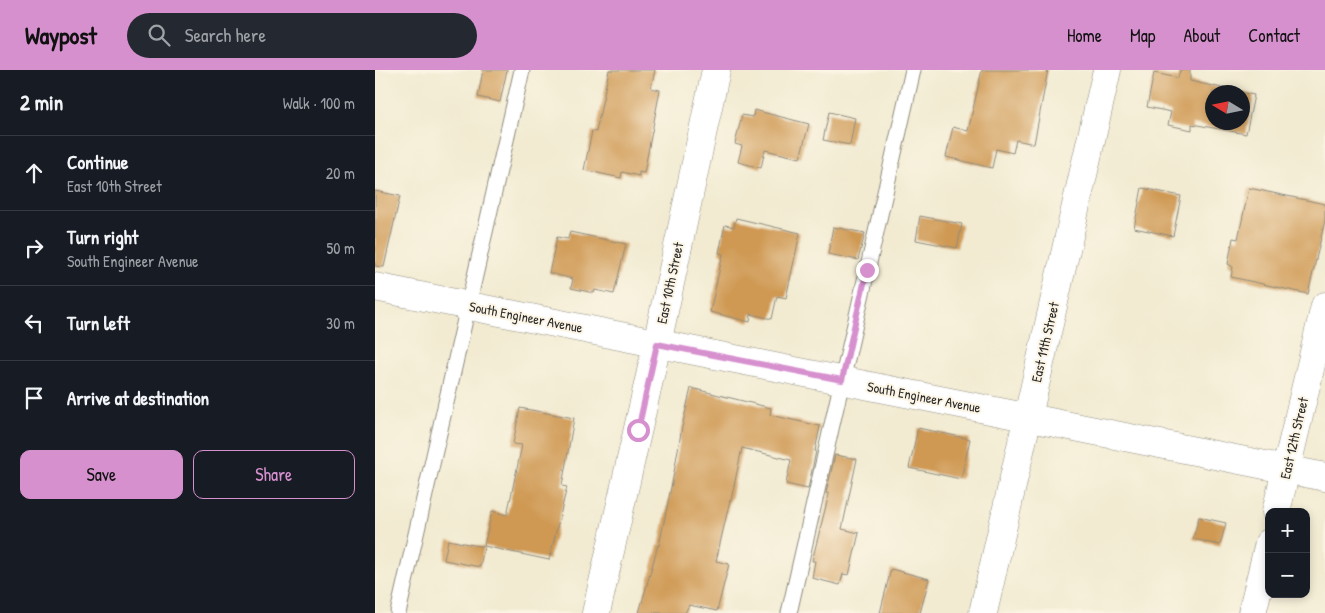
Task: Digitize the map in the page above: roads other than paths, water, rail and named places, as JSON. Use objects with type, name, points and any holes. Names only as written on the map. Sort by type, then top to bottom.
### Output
[{"type":"street","name":"East 10th Street","points":[[596,613],[657,344],[716,70]]},
{"type":"street","name":"East 11th Street","points":[[983,613],[1107,70]]},
{"type":"street","name":"South Engineer Avenue","points":[[375,287],[1325,477]]},
{"type":"street","name":"East 12th Street","points":[[1277,508],[1325,306]]},
{"type":"street","points":[[1252,613],[1266,553]]},
{"type":"lane","points":[[399,613],[522,70]]},
{"type":"lane","points":[[789,613],[913,70]]}]
